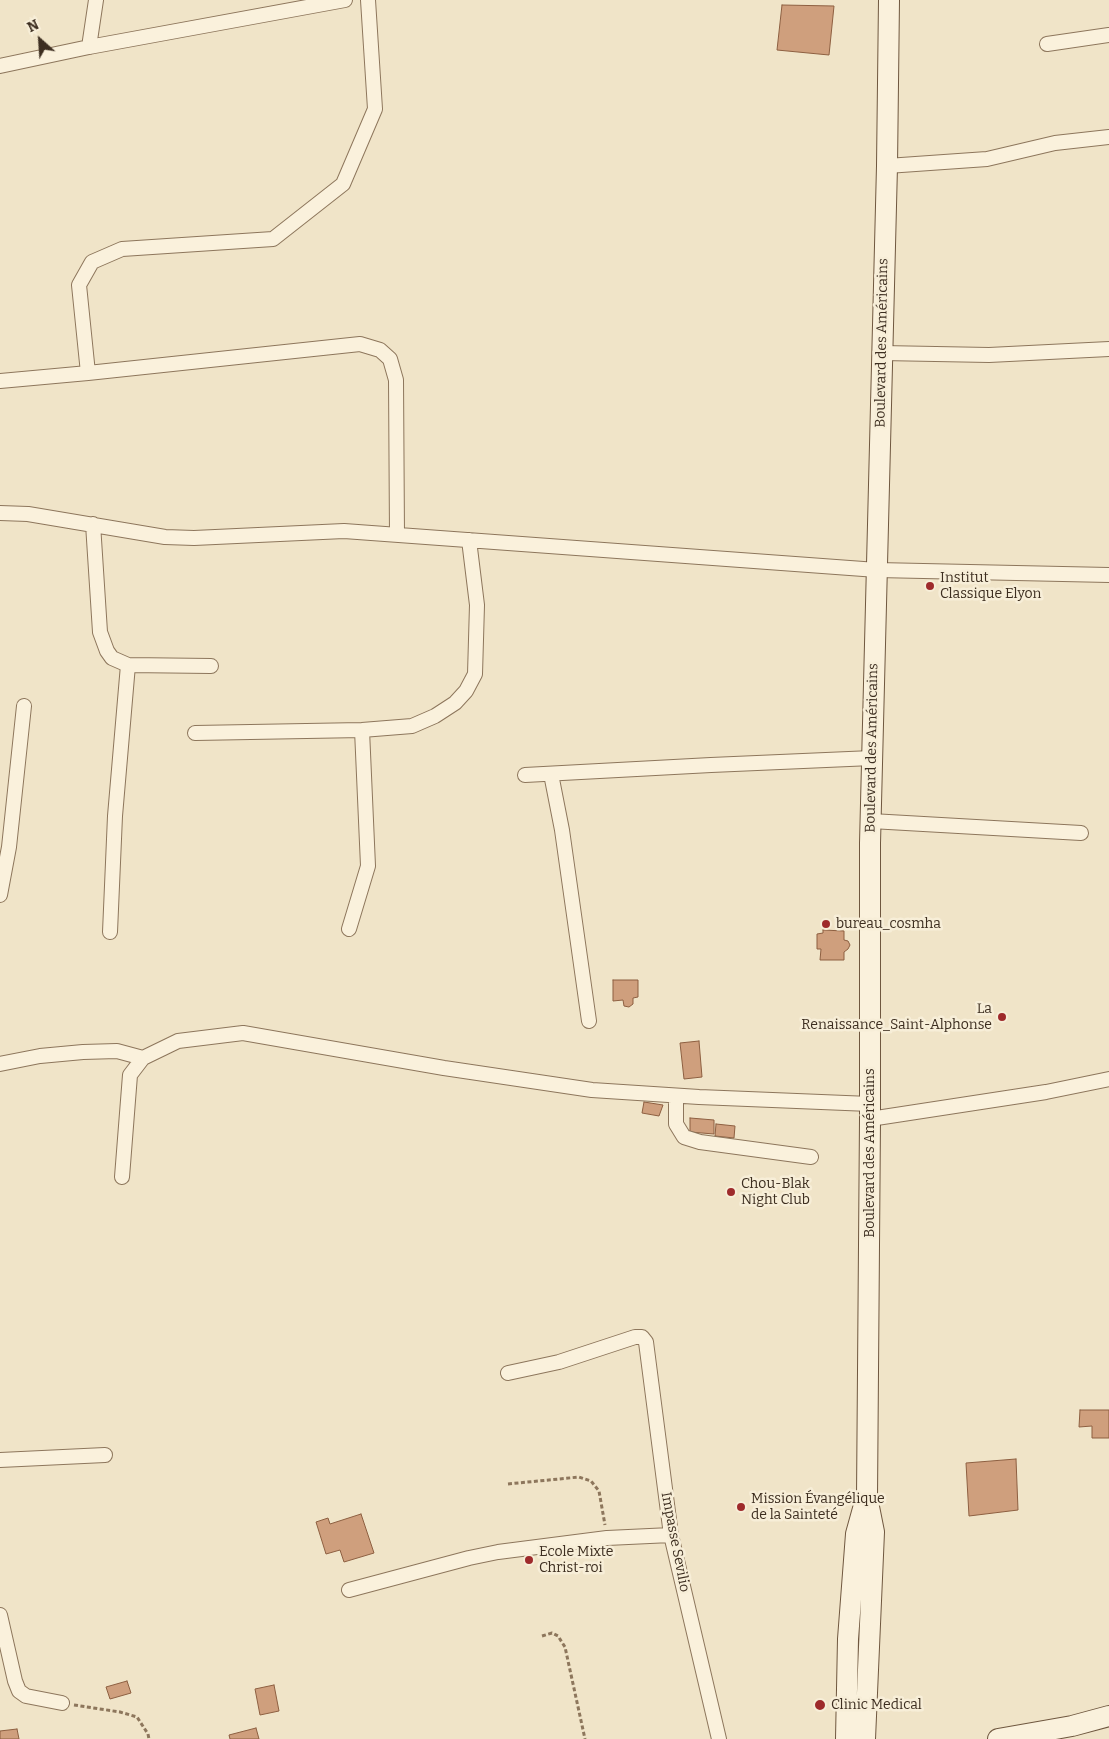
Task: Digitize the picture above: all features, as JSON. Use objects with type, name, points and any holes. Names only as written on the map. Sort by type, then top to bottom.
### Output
[{"type":"main road","name":"Boulevard des Américains","points":[[865,1739],[874,1532],[867,1496],[871,822],[889,0]]},
{"type":"main road","name":"Boulevard des Américains","points":[[846,1739],[848,1639],[856,1534],[867,1496]]},
{"type":"main road","points":[[998,1739],[1072,1726],[1109,1716]]},
{"type":"street","points":[[89,48],[96,0]]},
{"type":"street","points":[[0,66],[344,0]]},
{"type":"street","points":[[88,374],[79,285],[92,262],[122,248],[273,239],[343,184],[375,109],[368,0]]},
{"type":"street","points":[[1047,44],[1109,35]]},
{"type":"street","points":[[886,166],[987,160],[1055,143],[1109,137]]},
{"type":"street","points":[[0,381],[88,374],[360,344],[380,350],[390,359],[396,380],[397,535]]},
{"type":"street","points":[[882,353],[989,355],[1109,349]]},
{"type":"street","points":[[0,513],[28,514],[165,537],[194,538],[344,530],[877,570],[1109,575]]},
{"type":"street","points":[[93,524],[100,632],[107,651],[112,658],[128,665],[211,666]]},
{"type":"street","points":[[195,733],[362,730],[412,726],[435,716],[455,703],[466,691],[475,674],[477,605],[469,540]]},
{"type":"street","points":[[110,932],[115,816],[128,665]]},
{"type":"street","points":[[0,895],[9,847],[24,706]]},
{"type":"street","points":[[349,929],[368,866],[362,730]]},
{"type":"street","points":[[525,775],[872,758]]},
{"type":"street","points":[[551,774],[562,830],[589,1021]]},
{"type":"street","points":[[871,822],[1081,833]]},
{"type":"street","points":[[122,1177],[130,1075],[143,1058],[178,1041],[243,1033],[444,1068],[582,1088],[870,1112],[1046,1092],[1109,1079]]},
{"type":"street","points":[[0,1064],[40,1056],[83,1052],[117,1052],[143,1058]]},
{"type":"street","points":[[676,1096],[676,1124],[684,1137],[700,1142],[811,1157]]},
{"type":"street","name":"Impasse Sevilio","points":[[508,1373],[559,1362],[635,1338],[642,1337],[646,1342],[671,1535],[719,1739]]},
{"type":"street","points":[[0,1460],[105,1455]]},
{"type":"street","points":[[349,1590],[483,1555],[608,1538],[671,1535]]},
{"type":"street","points":[[0,1615],[19,1691],[26,1696],[62,1703]]},
{"type":"path","points":[[508,1484],[579,1477],[591,1481],[599,1491],[608,1538]]},
{"type":"path","points":[[542,1636],[552,1633],[558,1636],[565,1647],[585,1739]]},
{"type":"path","points":[[62,1703],[120,1712],[137,1717],[148,1734],[149,1739]]},
{"type":"building","points":[[782,5],[834,6],[829,55],[777,50]]},
{"type":"building","points":[[823,930],[844,931],[844,940],[848,941],[850,945],[844,952],[844,960],[820,960],[821,949],[817,949],[817,934],[823,933]]},
{"type":"building","points":[[613,980],[638,980],[638,997],[633,998],[633,1004],[629,1007],[624,1006],[623,1000],[613,1001]]},
{"type":"building","points":[[699,1041],[702,1077],[684,1079],[680,1043]]},
{"type":"building","points":[[644,1102],[663,1105],[659,1116],[642,1113]]},
{"type":"building","points":[[690,1118],[714,1120],[714,1134],[690,1132]]},
{"type":"building","points":[[716,1124],[735,1126],[734,1138],[715,1136]]},
{"type":"building","points":[[1080,1410],[1109,1410],[1109,1438],[1092,1438],[1092,1426],[1079,1427]]},
{"type":"building","points":[[1016,1459],[1018,1510],[969,1516],[966,1463]]},
{"type":"building","points":[[361,1514],[374,1553],[344,1562],[340,1550],[326,1554],[316,1522],[328,1518],[330,1524]]},
{"type":"building","points":[[127,1681],[131,1693],[110,1699],[106,1687]]},
{"type":"building","points":[[274,1685],[279,1711],[260,1715],[255,1689]]},
{"type":"building","points":[[256,1728],[259,1739],[230,1739],[229,1735]]},
{"type":"building","points":[[17,1729],[19,1739],[0,1739],[0,1731]]},
{"type":"place","name":"Institut Classique Elyon","points":[[930,586]]},
{"type":"place","name":"bureau_cosmha","points":[[826,924]]},
{"type":"place","name":"La Renaissance_Saint-Alphonse","points":[[1002,1017]]},
{"type":"place","name":"Chou-Blak Night Club","points":[[731,1192]]},
{"type":"place","name":"Mission Évangélique de la Sainteté","points":[[741,1507]]},
{"type":"place","name":"Ecole Mixte Christ-roi","points":[[529,1560]]},
{"type":"place","name":"Clinic Medical","points":[[820,1705]]}]
